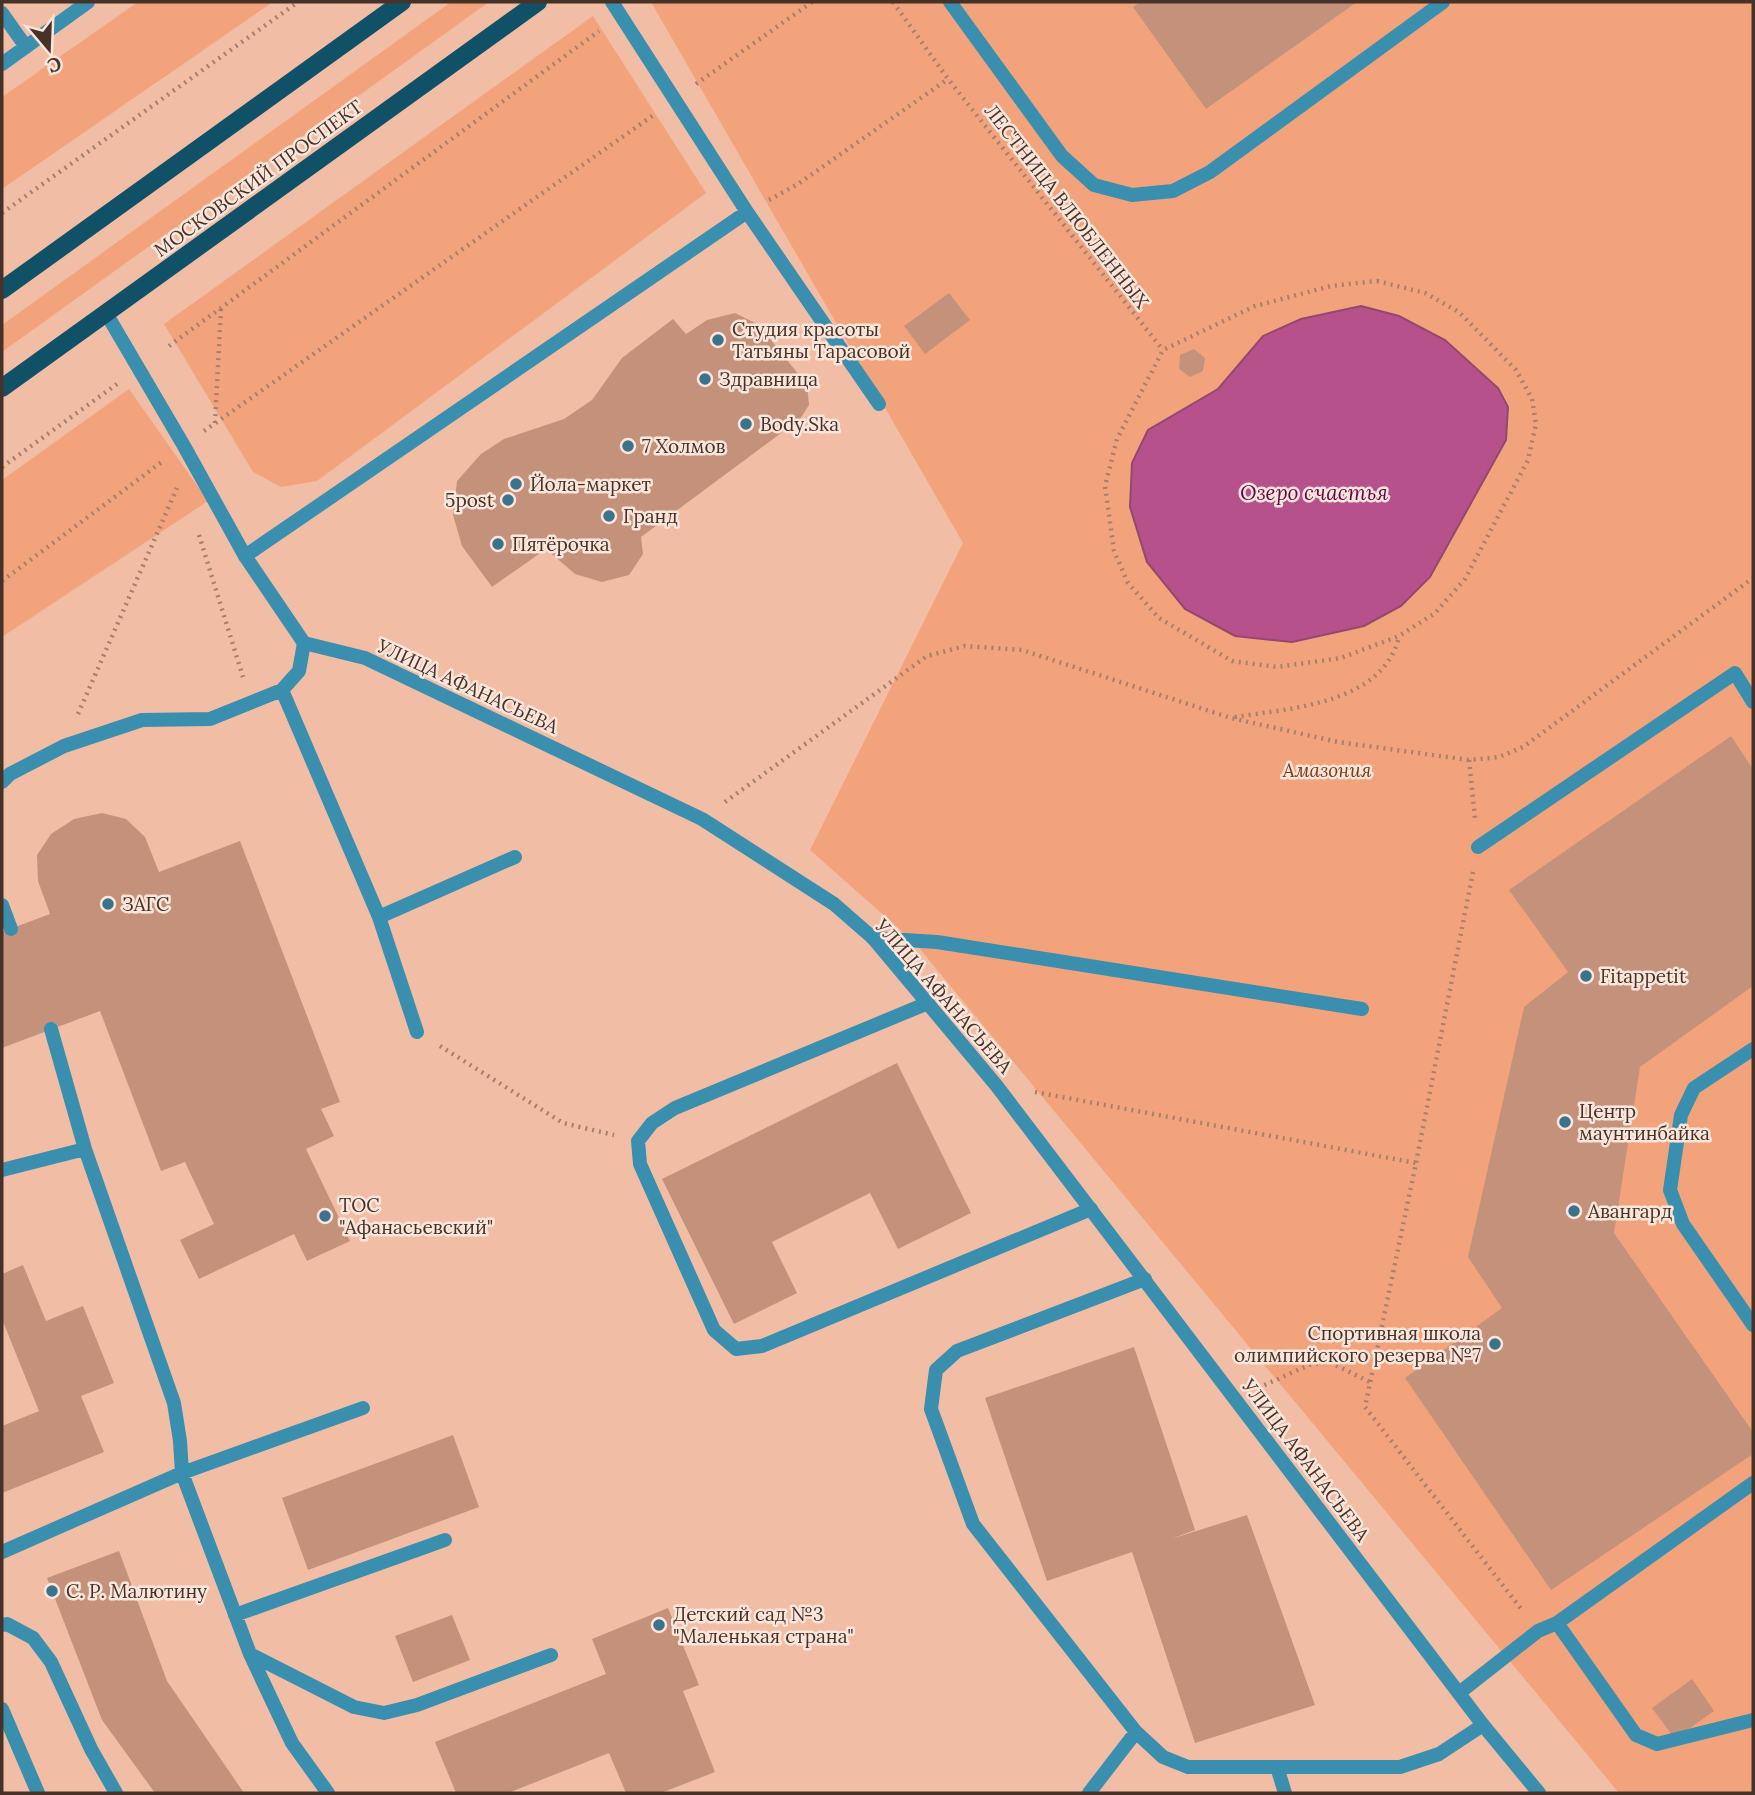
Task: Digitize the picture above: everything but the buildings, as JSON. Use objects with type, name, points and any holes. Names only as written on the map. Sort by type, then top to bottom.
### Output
[{"type":"main road","points":[[2,290],[402,2]]},
{"type":"main road","name":"МОСКОВСКИЙ ПРОСПЕКТ","points":[[2,388],[538,2]]},
{"type":"street","points":[[2,64],[88,2]]},
{"type":"street","points":[[612,2],[747,212],[879,404]]},
{"type":"street","points":[[950,2],[1062,156],[1094,185],[1132,195],[1173,191],[1210,172],[1443,2]]},
{"type":"street","points":[[2,13],[26,47]]},
{"type":"street","points":[[245,556],[747,212]]},
{"type":"street","points":[[2,782],[10,774],[64,746],[142,720],[210,719],[282,690],[299,671],[304,643],[245,556],[106,313]]},
{"type":"street","name":"УЛИЦА АФАНАСЬЕВА","points":[[304,643],[365,658],[702,819],[834,904],[873,938],[996,1085],[1483,1725],[1537,1792]]},
{"type":"street","points":[[1478,847],[1735,673],[1753,702]]},
{"type":"street","points":[[282,690],[379,917],[417,1032]]},
{"type":"street","points":[[379,917],[514,858]]},
{"type":"street","points":[[2,905],[11,929]]},
{"type":"street","points":[[873,938],[937,942],[1362,1009]]},
{"type":"street","points":[[928,1003],[675,1108],[652,1123],[638,1141],[640,1164],[714,1330],[736,1349],[762,1346],[1091,1209]]},
{"type":"street","points":[[51,1029],[86,1149],[174,1403],[182,1473],[250,1654],[292,1743],[328,1793]]},
{"type":"street","points":[[1753,1049],[1694,1088],[1681,1115],[1670,1190],[1683,1224],[1753,1325]]},
{"type":"street","points":[[2,1170],[86,1149]]},
{"type":"street","points":[[1145,1279],[957,1351],[936,1370],[931,1409],[973,1524],[1136,1732],[1163,1757],[1188,1767],[1400,1767],[1439,1754],[1483,1725]]},
{"type":"street","points":[[2,1552],[182,1473],[363,1408]]},
{"type":"street","points":[[1459,1693],[1538,1631],[1557,1623],[1753,1483]]},
{"type":"street","points":[[235,1615],[445,1540]]},
{"type":"street","points":[[1557,1623],[1636,1735],[1657,1744],[1753,1720]]},
{"type":"street","points":[[2,1625],[33,1638],[51,1661],[91,1749],[116,1793]]},
{"type":"street","points":[[250,1654],[354,1707],[384,1713],[417,1705],[551,1655]]},
{"type":"street","points":[[2,1709],[38,1793]]},
{"type":"street","points":[[1088,1793],[1136,1732]]},
{"type":"street","points":[[1277,1767],[1285,1793]]},
{"type":"path","points":[[2,214],[298,2]]},
{"type":"path","points":[[2,581],[184,446],[812,2]]},
{"type":"path","name":"ЛЕСТНИЦА ВЛЮБЛЕННЫХ","points":[[893,2],[948,79],[1163,350]]},
{"type":"path","points":[[169,346],[599,32]]},
{"type":"path","points":[[747,212],[798,184],[948,79]]},
{"type":"path","points":[[1377,281],[1425,293],[1459,312],[1516,370],[1532,399],[1536,424],[1528,460],[1465,579],[1435,613],[1399,636],[1341,658],[1277,667],[1232,662],[1159,618],[1128,583],[1114,551],[1105,486],[1117,439],[1163,350],[1255,306],[1331,286],[1377,281]]},
{"type":"path","points":[[215,424],[221,309]]},
{"type":"path","points":[[2,467],[123,379]]},
{"type":"path","points":[[64,746],[181,477],[184,446]]},
{"type":"path","points":[[198,530],[251,703]]},
{"type":"path","points":[[702,819],[927,656],[965,646],[1022,650],[1231,718],[1339,742],[1469,760],[1499,757],[1523,747],[1753,578]]},
{"type":"path","points":[[1231,718],[1312,704],[1352,691],[1382,670],[1396,649],[1399,636]]},
{"type":"path","points":[[1469,760],[1478,847],[1416,1163],[1364,1407],[1538,1631]]},
{"type":"path","points":[[417,1032],[563,1123],[638,1141]]},
{"type":"path","points":[[996,1085],[1416,1163]]},
{"type":"path","points":[[1235,1398],[1310,1365],[1329,1362],[1370,1382]]},
{"type":"green space","points":[[138,2],[273,2],[2,189],[2,97]]},
{"type":"green space","points":[[451,2],[489,2],[2,352],[2,325]]},
{"type":"green space","name":"Амазония","points":[[651,2],[1753,2],[1753,1793],[1619,1793],[914,942],[810,850],[963,543]]},
{"type":"green space","points":[[593,16],[706,193],[317,481],[281,487],[253,472],[164,324]]},
{"type":"green space","points":[[129,389],[208,501],[2,637],[2,480]]},
{"type":"water","name":"Озеро счастья","points":[[1361,306],[1399,316],[1445,340],[1498,388],[1508,407],[1506,440],[1430,577],[1401,606],[1364,626],[1292,642],[1235,636],[1185,609],[1147,562],[1130,507],[1132,463],[1148,430],[1218,389],[1263,336],[1301,319]]},
{"type":"place","name":"Студия красоты Татьяны Тарасовой","points":[[718,340]]},
{"type":"place","name":"Здравница","points":[[705,379]]},
{"type":"place","name":"Body.Ska","points":[[746,424]]},
{"type":"place","name":"7 Холмов","points":[[628,446]]},
{"type":"place","name":"Йола-маркет","points":[[516,484]]},
{"type":"place","name":"5post","points":[[508,500]]},
{"type":"place","name":"Гранд","points":[[609,516]]},
{"type":"place","name":"Пятёрочка","points":[[498,544]]},
{"type":"place","name":"ЗАГС","points":[[108,904]]},
{"type":"place","name":"Fitappetit","points":[[1586,976]]},
{"type":"place","name":"Центр маунтинбайка","points":[[1565,1122]]},
{"type":"place","name":"Авангард","points":[[1574,1211]]},
{"type":"place","name":"ТОС \"Афанасьевский\"","points":[[325,1216]]},
{"type":"place","name":"Спортивная школа олимпийского резерва №7","points":[[1495,1344]]},
{"type":"place","name":"С. Р. Малютину","points":[[52,1591]]},
{"type":"place","name":"Детский сад №3 \"Маленькая страна\"","points":[[659,1625]]}]
